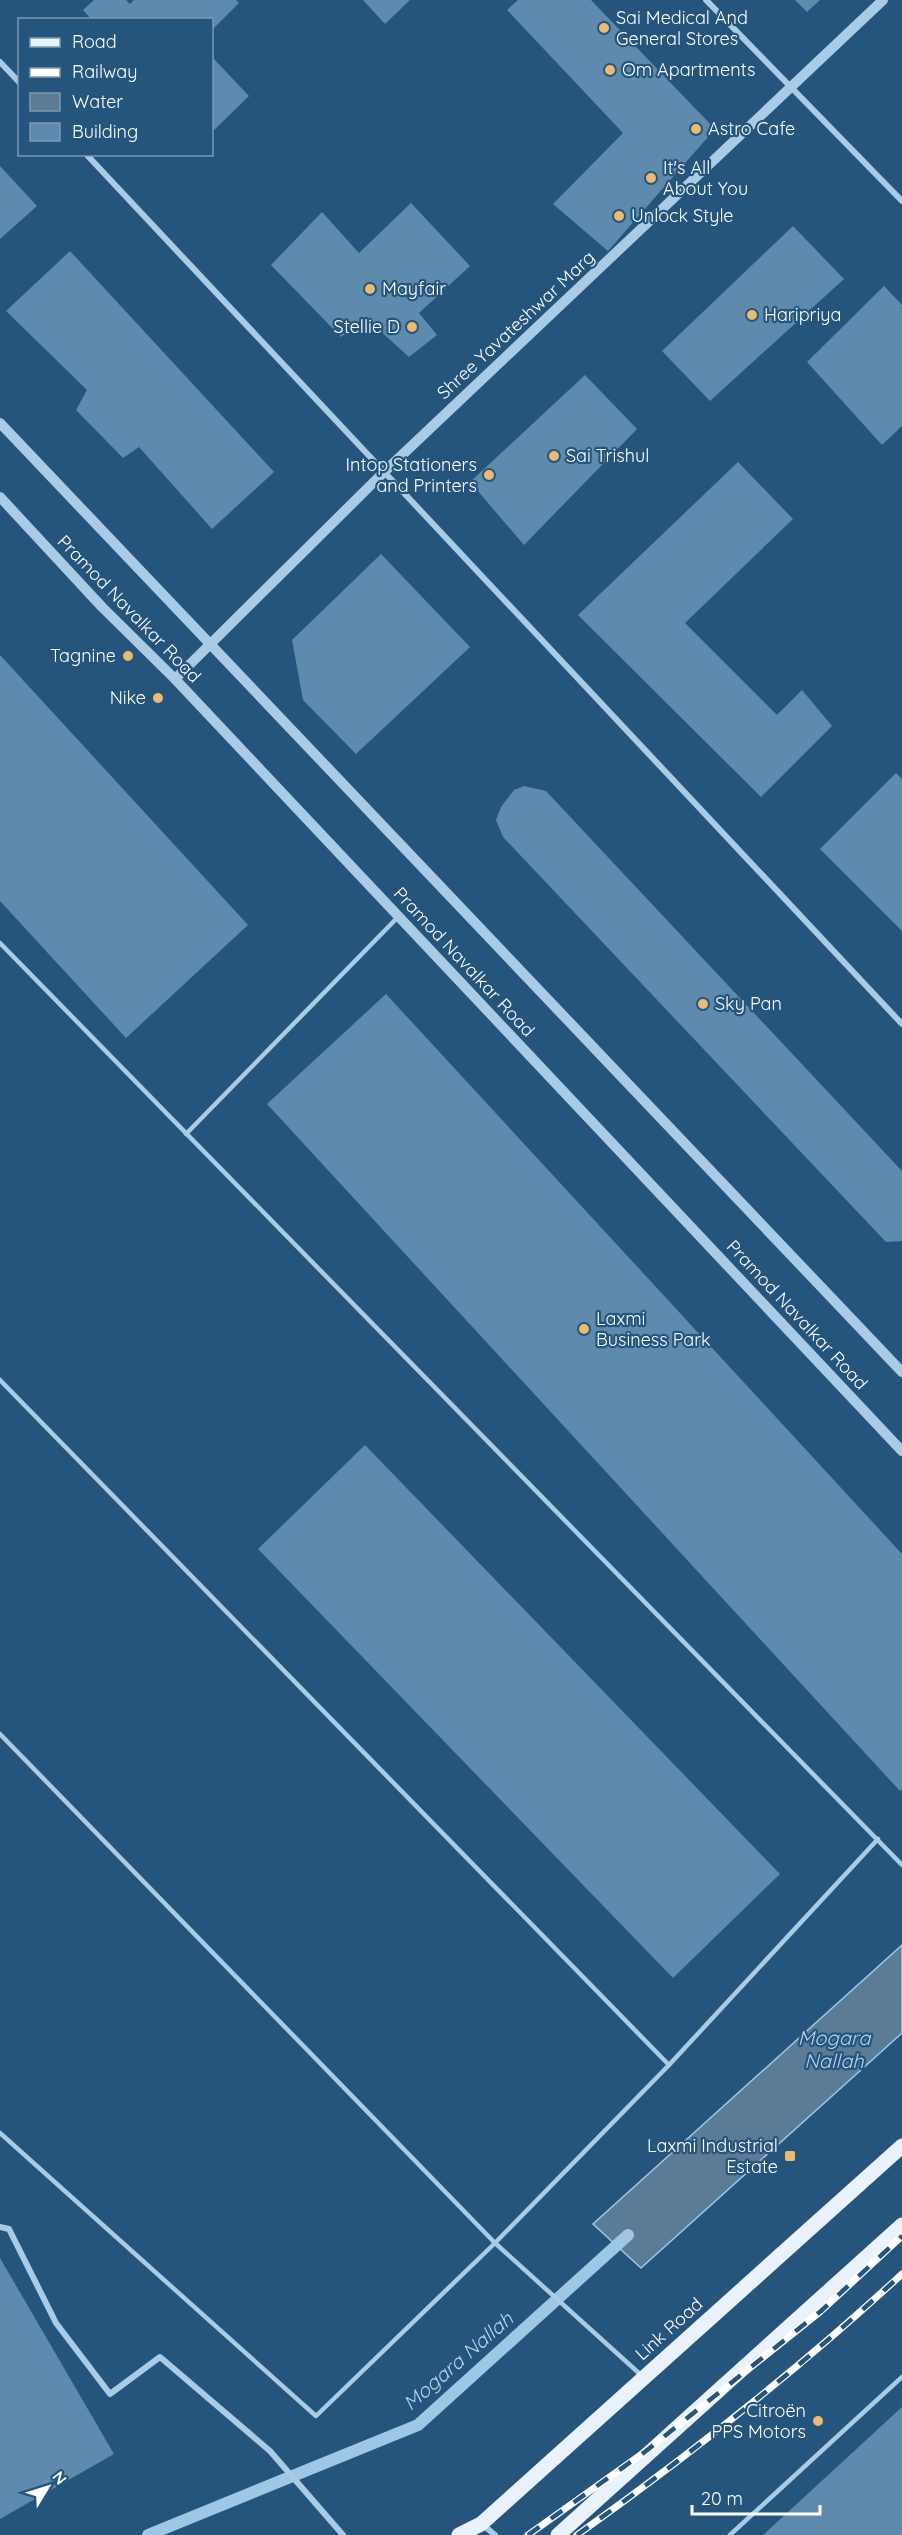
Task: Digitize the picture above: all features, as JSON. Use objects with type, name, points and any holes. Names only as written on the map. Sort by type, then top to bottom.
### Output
[{"type":"main road","name":"Link Road","points":[[459,2535],[481,2524],[902,2146]]},
{"type":"main road","points":[[558,2535],[902,2225]]},
{"type":"street","points":[[706,0],[902,201]]},
{"type":"street","name":"Shree Yavateshwar Marg","points":[[175,679],[383,473],[883,0]]},
{"type":"street","points":[[0,62],[18,81]]},
{"type":"street","points":[[88,156],[902,1024]]},
{"type":"street","name":"Pramod Navalkar Road","points":[[0,423],[902,1372]]},
{"type":"street","name":"Pramod Navalkar Road","points":[[0,497],[102,607],[175,679],[902,1451]]},
{"type":"street","points":[[0,2227],[9,2229],[56,2322],[110,2394],[160,2357],[270,2451],[343,2535]]},
{"type":"street","points":[[481,2524],[495,2535]]},
{"type":"lane","points":[[186,1134],[398,916]]},
{"type":"lane","points":[[0,943],[902,1865]]},
{"type":"lane","points":[[0,1380],[669,2065]]},
{"type":"lane","points":[[0,1734],[495,2243],[644,2378]]},
{"type":"lane","points":[[0,2133],[316,2416],[495,2243],[669,2065],[878,1839]]},
{"type":"lane","points":[[730,2535],[902,2378]]},
{"type":"water","name":"Mogara Nallah","points":[[902,1945],[902,2033],[641,2268],[593,2224]]},
{"type":"building","points":[[94,0],[126,0],[130,4],[134,0],[236,0],[239,3],[213,29],[213,18],[90,18],[83,10]]},
{"type":"building","points":[[363,0],[410,0],[385,24]]},
{"type":"building","name":"Om Apartments","points":[[518,0],[591,0],[715,129],[608,251],[553,204],[623,133],[507,10]]},
{"type":"building","points":[[795,0],[820,0],[807,12]]},
{"type":"building","points":[[213,58],[249,96],[213,131]]},
{"type":"building","points":[[0,166],[37,206],[0,239]]},
{"type":"building","name":"Mayfair","points":[[411,203],[470,266],[419,313],[437,335],[409,357],[366,318],[341,337],[271,265],[322,212],[359,253]]},
{"type":"building","name":"Haripriya","points":[[793,226],[844,279],[710,401],[662,351]]},
{"type":"building","points":[[70,251],[274,472],[212,529],[139,447],[123,458],[76,410],[87,390],[6,311]]},
{"type":"building","points":[[884,286],[902,305],[902,426],[882,445],[807,362]]},
{"type":"building","name":"Sai Trishul","points":[[585,375],[637,429],[524,545],[470,482]]},
{"type":"building","points":[[738,462],[793,519],[685,623],[777,715],[802,690],[832,726],[761,797],[578,615]]},
{"type":"building","points":[[381,554],[470,647],[356,754],[303,700],[292,640]]},
{"type":"building","points":[[0,655],[248,925],[126,1038],[0,901]]},
{"type":"building","points":[[896,773],[902,779],[902,931],[820,849]]},
{"type":"building","name":"Sky Pan","points":[[524,786],[546,791],[902,1171],[902,1241],[886,1242],[503,837],[496,820],[501,807],[514,790]]},
{"type":"building","name":"Laxmi Business Park","points":[[386,994],[902,1554],[902,1789],[900,1791],[267,1104]]},
{"type":"building","points":[[365,1445],[780,1874],[673,1978],[258,1549]]},
{"type":"building","points":[[0,2258],[114,2454],[0,2519]]},
{"type":"building","points":[[902,2407],[902,2535],[763,2535]]},
{"type":"waterway","name":"Mogara Nallah","points":[[148,2535],[418,2425],[628,2235]]},
{"type":"railway","points":[[528,2535],[646,2451],[821,2311],[902,2236]]},
{"type":"railway","points":[[577,2535],[744,2409],[902,2274]]},
{"type":"place","name":"Sai Medical And General Stores","points":[[604,28]]},
{"type":"place","name":"Om Apartments","points":[[610,70]]},
{"type":"place","name":"Astro Cafe","points":[[696,129]]},
{"type":"place","name":"It's All About You","points":[[651,178]]},
{"type":"place","name":"Unlock Style","points":[[619,216]]},
{"type":"place","name":"Mayfair","points":[[370,289]]},
{"type":"place","name":"Haripriya","points":[[752,315]]},
{"type":"place","name":"Stellie D","points":[[412,327]]},
{"type":"place","name":"Sai Trishul","points":[[554,456]]},
{"type":"place","name":"Intop Stationers and Printers","points":[[489,475]]},
{"type":"place","name":"Tagnine","points":[[128,656]]},
{"type":"place","name":"Nike","points":[[158,698]]},
{"type":"place","name":"Sky Pan","points":[[703,1004]]},
{"type":"place","name":"Laxmi Business Park","points":[[584,1329]]},
{"type":"place","name":"Laxmi Industrial Estate","points":[[790,2156]]},
{"type":"place","name":"Citroën PPS Motors","points":[[818,2421]]}]
